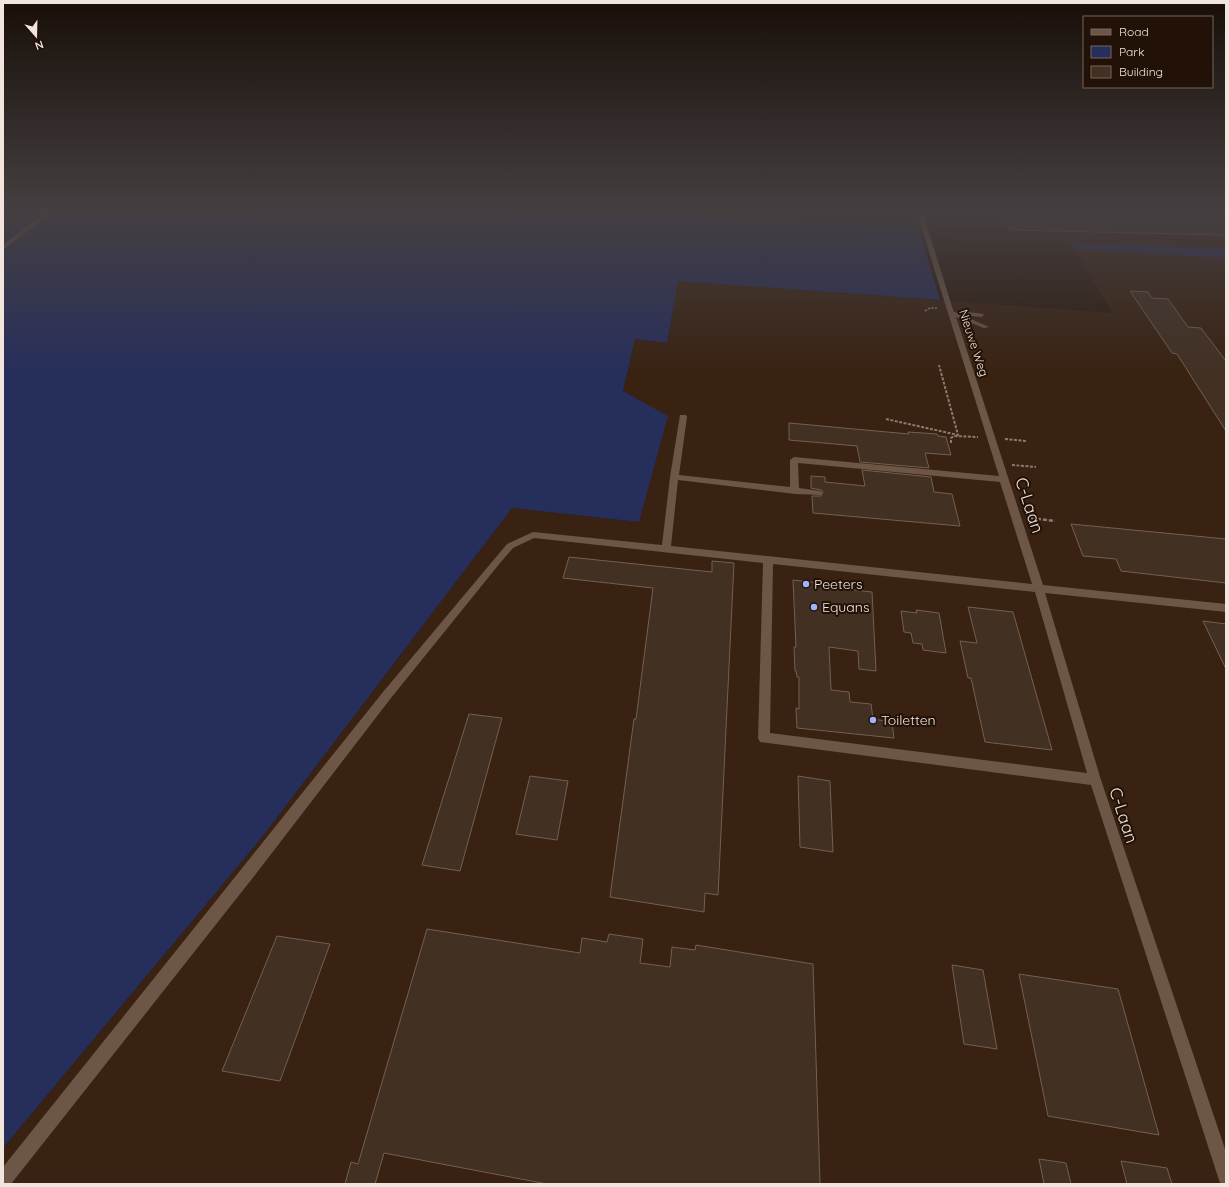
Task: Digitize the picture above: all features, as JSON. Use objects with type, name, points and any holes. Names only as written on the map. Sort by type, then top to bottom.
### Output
[{"type":"street","name":"Nieuwe Weg","points":[[936,265],[999,462]]},
{"type":"street","points":[[951,313],[981,315]]},
{"type":"street","points":[[951,313],[986,327]]},
{"type":"street","points":[[666,550],[674,477],[683,417]]},
{"type":"street","points":[[795,491],[794,460],[1004,479]]},
{"type":"street","name":"C-Laan","points":[[999,462],[1039,588],[1095,780],[1226,1177]]},
{"type":"street","points":[[674,477],[818,493]]},
{"type":"street","points":[[3,1180],[392,689],[497,560],[510,546],[533,535],[1226,608]]},
{"type":"street","points":[[768,560],[764,738],[1095,780]]},
{"type":"path","points":[[886,419],[958,435],[939,365]]},
{"type":"path","points":[[999,462],[1036,468]]},
{"type":"path","points":[[1016,517],[1054,520]]},
{"type":"shaded area","points":[[1084,265],[1226,265],[1226,1184],[3,1184],[3,1148],[263,836],[512,508],[639,522],[623,391],[635,339],[667,343],[678,281],[1113,313]]},
{"type":"green space","points":[[3,265],[930,265],[940,300],[678,281],[667,343],[635,339],[623,391],[668,416],[639,522],[512,508],[263,836],[3,1148]]},
{"type":"building","points":[[1130,291],[1148,292],[1152,298],[1168,299],[1188,327],[1201,328],[1226,361],[1226,431],[1177,354],[1172,353]]},
{"type":"building","points":[[789,423],[909,434],[908,432],[937,434],[938,436],[946,437],[951,455],[925,453],[929,468],[860,462],[857,446],[789,440]]},
{"type":"building","points":[[862,470],[931,477],[934,492],[952,494],[960,526],[813,513],[812,496],[821,496],[823,492],[821,490],[811,488],[811,476],[825,477],[825,482],[865,486]]},
{"type":"building","points":[[1071,524],[1226,539],[1226,583],[1121,571],[1116,559],[1083,556]]},
{"type":"building","points":[[569,557],[712,572],[712,561],[734,563],[718,895],[705,893],[704,912],[610,897],[634,719],[636,719],[653,588],[563,578]]},
{"type":"building","points":[[793,580],[819,583],[819,586],[872,592],[876,671],[859,669],[858,651],[829,647],[831,690],[849,692],[850,702],[871,704],[873,719],[892,722],[894,738],[797,728],[796,708],[799,709],[799,677],[797,677],[795,671],[794,647],[796,647]]},
{"type":"building","points":[[968,607],[1013,612],[1052,750],[985,742],[971,678],[968,678],[960,641],[977,643]]},
{"type":"building","points":[[916,610],[939,613],[946,653],[923,650],[922,644],[913,643],[911,633],[904,632],[901,611],[917,613]]},
{"type":"building","points":[[1203,621],[1226,624],[1226,669]]},
{"type":"building","points":[[469,714],[502,718],[460,871],[422,865]]},
{"type":"building","points":[[530,776],[568,781],[557,840],[516,834]]},
{"type":"building","points":[[798,776],[830,781],[833,852],[800,847]]},
{"type":"building","points":[[427,929],[580,953],[582,938],[607,942],[609,934],[643,939],[640,963],[670,967],[672,947],[695,950],[696,945],[813,964],[820,1184],[547,1184],[384,1153],[375,1184],[345,1184],[351,1162],[358,1164]]},
{"type":"building","points":[[277,936],[330,944],[280,1081],[222,1071]]},
{"type":"building","points":[[952,965],[983,970],[997,1049],[964,1044]]},
{"type":"building","points":[[1019,974],[1118,989],[1159,1135],[1048,1116]]},
{"type":"building","points":[[1039,1159],[1066,1163],[1071,1184],[1044,1184]]},
{"type":"building","points":[[1121,1161],[1167,1168],[1172,1184],[1127,1184]]},
{"type":"place","name":"Peeters","points":[[806,584]]},
{"type":"place","name":"Equans","points":[[814,607]]},
{"type":"place","name":"Toiletten","points":[[873,720]]}]
